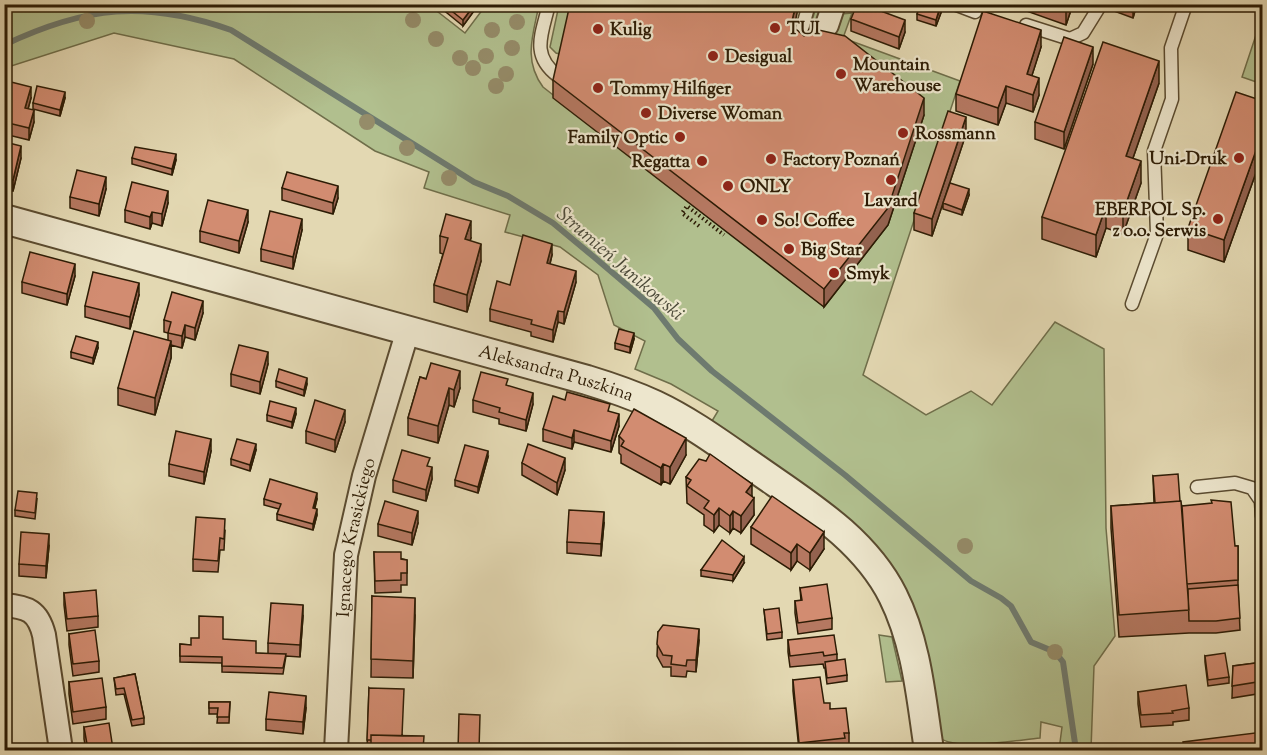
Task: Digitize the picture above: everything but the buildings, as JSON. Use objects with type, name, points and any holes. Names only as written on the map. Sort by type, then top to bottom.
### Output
[{"type":"street","name":"Aleksandra Puszkina","points":[[4,219],[597,383],[655,405],[700,431],[830,522],[872,564],[899,608],[913,648],[929,750]]},
{"type":"street","name":"Ignacego Krasickiego","points":[[336,750],[346,555],[364,476],[408,330]]},
{"type":"street","points":[[4,605],[28,608],[39,618],[44,635],[61,750]]},
{"type":"lane","points":[[549,4],[540,55],[546,66],[558,76]]},
{"type":"lane","points":[[797,47],[808,4]]},
{"type":"lane","points":[[954,4],[975,12],[978,4]]},
{"type":"lane","points":[[1012,21],[1070,39],[1083,33],[1101,4]]},
{"type":"lane","points":[[1132,304],[1157,234],[1154,151],[1172,99],[1170,57],[1186,4]]},
{"type":"lane","points":[[1197,487],[1235,483],[1252,488],[1261,501],[1263,516]]},
{"type":"path","points":[[699,226],[682,213],[687,206],[724,235]]},
{"type":"green space","points":[[4,5],[429,5],[465,33],[486,5],[539,5],[532,37],[531,57],[537,77],[543,87],[823,306],[810,26],[817,5],[825,5],[816,30],[841,14],[852,13],[843,38],[960,81],[863,375],[926,415],[971,391],[992,405],[1055,322],[1104,349],[1106,528],[1115,636],[1094,666],[1091,750],[1059,750],[1062,727],[1041,722],[1040,738],[960,744],[940,738],[919,625],[712,421],[718,411],[671,384],[635,369],[645,341],[614,325],[598,275],[560,247],[505,232],[510,215],[424,188],[429,172],[375,151],[234,59],[114,33],[5,68]]},
{"type":"green space","points":[[559,5],[574,5],[563,55],[556,53],[550,47]]},
{"type":"green space","points":[[1262,17],[1262,84],[1242,77]]},
{"type":"green space","points":[[879,635],[892,637],[902,681],[886,682]]},
{"type":"waterway","name":"Strumień Junikowski","points":[[4,45],[62,22],[89,15],[116,12],[143,11],[171,14],[231,30],[474,182],[508,196],[553,223],[654,308],[678,339],[712,371],[845,475],[971,581],[1011,606],[1031,642],[1055,652],[1063,662],[1076,750]]},
{"type":"place","name":"TUI","points":[[775,28]]},
{"type":"place","name":"Kulig","points":[[598,29]]},
{"type":"place","name":"Desigual","points":[[713,56]]},
{"type":"place","name":"Mountain Warehouse","points":[[841,74]]},
{"type":"place","name":"Tommy Hilfiger","points":[[598,88]]},
{"type":"place","name":"Diverse Woman","points":[[646,113]]},
{"type":"place","name":"Rossmann","points":[[903,133]]},
{"type":"place","name":"Family Optic","points":[[680,137]]},
{"type":"place","name":"Uni-Druk","points":[[1239,158]]},
{"type":"place","name":"Factory Poznań","points":[[771,159]]},
{"type":"place","name":"Regatta","points":[[702,161]]},
{"type":"place","name":"Lavard","points":[[891,180]]},
{"type":"place","name":"ONLY","points":[[728,186]]},
{"type":"place","name":"EBERPOL Sp. z o.o. Serwis","points":[[1218,219]]},
{"type":"place","name":"So! Coffee","points":[[762,220]]},
{"type":"place","name":"Big Star","points":[[789,249]]},
{"type":"place","name":"Smyk","points":[[834,273]]}]
